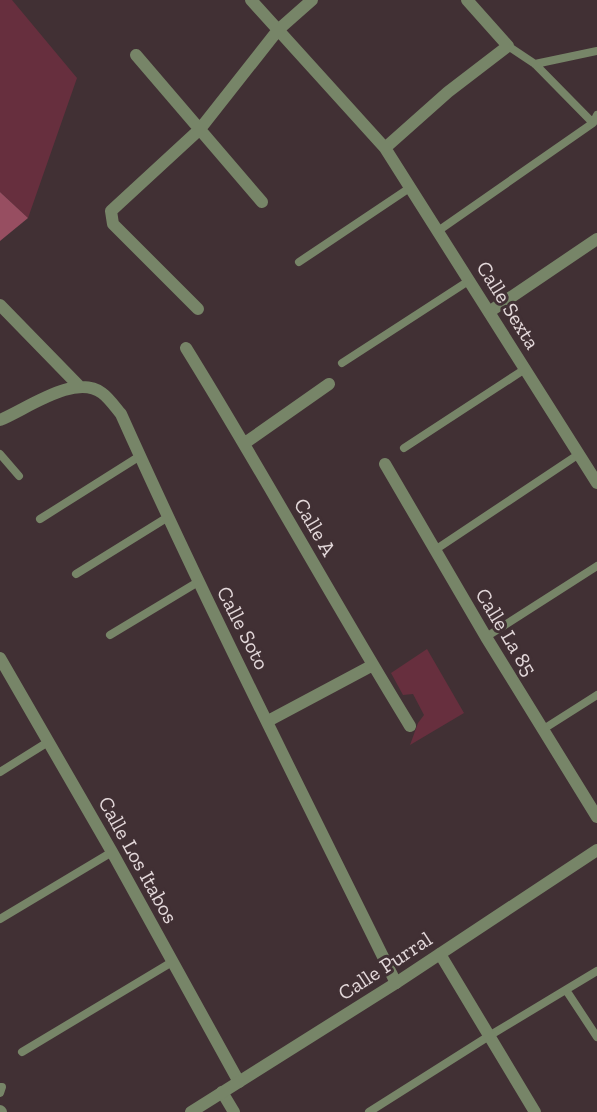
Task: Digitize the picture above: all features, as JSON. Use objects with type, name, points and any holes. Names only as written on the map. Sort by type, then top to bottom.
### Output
[{"type":"street","name":"Calle Sexta","points":[[251,0],[385,148],[597,483]]},
{"type":"street","points":[[198,309],[113,224],[111,211],[200,129],[278,30],[312,0]]},
{"type":"street","points":[[385,148],[448,92],[508,46],[467,0]]},
{"type":"street","points":[[136,55],[262,202]]},
{"type":"street","points":[[489,312],[597,239]]},
{"type":"street","points":[[0,305],[80,386]]},
{"type":"street","name":"Calle A","points":[[186,348],[411,726]]},
{"type":"street","points":[[244,443],[329,384]]},
{"type":"street","points":[[0,420],[63,390],[80,386]]},
{"type":"street","name":"Calle Soto","points":[[80,386],[102,393],[121,414],[198,582],[396,983]]},
{"type":"street","name":"Calle La 85","points":[[385,464],[486,637],[597,817]]},
{"type":"street","name":"Calle Los Itabos","points":[[0,658],[112,852],[239,1082]]},
{"type":"street","points":[[268,721],[373,665]]},
{"type":"street","name":"Calle Purral","points":[[191,1112],[396,983],[597,850]]},
{"type":"street","points":[[440,954],[533,1111]]},
{"type":"street","points":[[222,1092],[234,1112]]},
{"type":"lane","points":[[438,231],[595,119],[535,64],[508,46]]},
{"type":"lane","points":[[535,64],[597,51]]},
{"type":"lane","points":[[299,262],[411,188]]},
{"type":"lane","points":[[342,363],[470,280]]},
{"type":"lane","points":[[404,448],[525,369]]},
{"type":"lane","points":[[0,454],[19,476]]},
{"type":"lane","points":[[435,550],[579,454]]},
{"type":"lane","points":[[40,519],[140,456]]},
{"type":"lane","points":[[76,574],[168,517]]},
{"type":"lane","points":[[486,637],[597,566]]},
{"type":"lane","points":[[110,635],[198,582]]},
{"type":"lane","points":[[542,730],[597,694]]},
{"type":"lane","points":[[0,772],[48,742]]},
{"type":"lane","points":[[0,919],[112,852]]},
{"type":"lane","points":[[22,1052],[172,962]]},
{"type":"lane","points":[[369,1112],[597,971]]},
{"type":"lane","points":[[566,990],[597,1037]]},
{"type":"lane","points":[[0,1087],[0,1093]]},
{"type":"shaded area","points":[[0,0],[12,0],[77,78],[28,218],[0,192]]},
{"type":"shaded area","points":[[0,192],[28,218],[0,241]]},
{"type":"shaded area","points":[[427,649],[464,713],[410,745],[418,723],[424,715],[413,694],[403,695],[391,673]]}]
